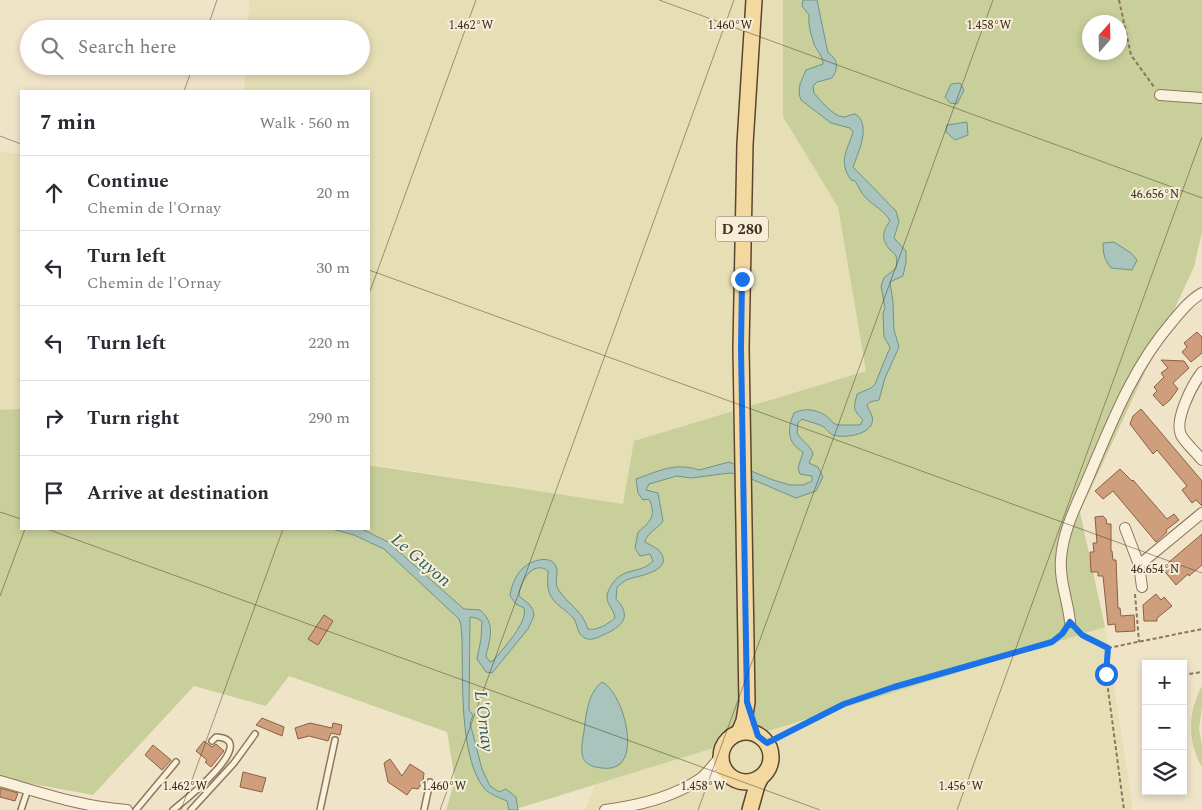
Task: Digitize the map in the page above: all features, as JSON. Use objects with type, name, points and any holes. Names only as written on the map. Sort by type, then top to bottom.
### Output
[{"type":"main road","name":"D 280","points":[[739,733],[744,721],[747,702],[741,348],[742,232],[754,0]]},
{"type":"main road","name":"D 280","points":[[747,702],[763,739]]},
{"type":"main road","points":[[746,732],[763,739],[770,750],[770,764],[761,777],[749,810],[732,777],[723,766],[721,756],[726,742],[739,733],[746,732]]},
{"type":"main road","points":[[732,777],[749,782],[761,777]]},
{"type":"street","points":[[1160,95],[1202,98]]},
{"type":"street","points":[[1070,622],[1069,604],[1060,576],[1063,541],[1071,518],[1124,394],[1156,340],[1182,310],[1202,293]]},
{"type":"street","points":[[1202,372],[1184,406],[1179,421],[1179,429],[1182,436],[1202,460]]},
{"type":"street","points":[[1139,565],[1202,513]]},
{"type":"street","points":[[1125,528],[1139,565],[1142,587]]},
{"type":"street","points":[[605,810],[642,803],[684,787],[702,778],[721,756]]},
{"type":"street","points":[[702,778],[732,777]]},
{"type":"street","points":[[0,781],[78,803],[108,809],[127,810]]},
{"type":"lane","points":[[191,810],[234,763],[255,734]]},
{"type":"lane","points":[[174,810],[225,761],[230,748],[228,741],[224,737],[216,737],[212,741]]},
{"type":"lane","points":[[320,810],[335,740]]},
{"type":"lane","points":[[136,810],[176,762]]},
{"type":"lane","points":[[424,810],[430,782]]},
{"type":"lane","points":[[21,810],[28,789]]},
{"type":"path","points":[[1119,0],[1131,55],[1160,95]]},
{"type":"path","points":[[1139,642],[1135,594],[1142,587]]},
{"type":"path","points":[[763,739],[844,704],[894,687],[1052,642],[1062,634],[1070,622],[1082,635],[1108,648],[1202,629]]},
{"type":"path","points":[[1108,648],[1106,674],[1124,810]]},
{"type":"path","points":[[1187,674],[1202,672]]},
{"type":"shaded area","points":[[249,0],[783,0],[783,117],[838,207],[866,371],[635,441],[623,504],[370,464],[370,90],[244,90],[245,75],[370,75],[370,20],[248,20]]},
{"type":"shaded area","points":[[0,152],[20,154],[20,415],[0,414]]},
{"type":"shaded area","points":[[1105,627],[1133,810],[585,810],[595,785]]},
{"type":"green space","points":[[783,0],[1202,0],[1202,232],[1194,267],[1080,512],[1105,627],[513,810],[446,810],[455,780],[447,732],[289,676],[266,706],[194,686],[93,795],[0,778],[0,410],[20,409],[20,530],[370,530],[370,465],[623,504],[634,441],[866,371],[838,207],[783,117]]},
{"type":"green space","points":[[1202,686],[1199,729],[1202,746],[1202,767],[1194,747],[1191,726],[1194,706]]},
{"type":"water","points":[[803,0],[817,0],[828,53],[836,61],[835,72],[832,78],[817,82],[813,86],[814,93],[835,114],[843,117],[855,114],[860,119],[863,125],[862,139],[853,167],[896,211],[899,222],[894,238],[906,251],[903,276],[890,282],[894,330],[899,347],[885,378],[879,400],[870,402],[867,405],[872,416],[872,422],[865,431],[845,436],[833,435],[824,427],[802,419],[798,423],[797,433],[813,454],[809,463],[818,467],[823,477],[816,491],[796,498],[742,475],[730,473],[691,478],[677,476],[649,484],[646,490],[658,493],[663,521],[648,536],[645,542],[661,553],[662,565],[645,575],[626,580],[617,587],[616,599],[624,611],[624,616],[620,625],[610,632],[592,639],[582,637],[574,619],[550,595],[548,571],[542,568],[532,570],[521,585],[519,596],[529,604],[534,616],[528,629],[492,673],[486,672],[477,659],[482,621],[470,617],[469,710],[473,715],[470,723],[482,769],[490,786],[499,792],[506,789],[516,797],[518,810],[509,810],[507,801],[484,788],[476,774],[470,757],[464,716],[462,639],[459,619],[384,549],[354,535],[336,530],[364,530],[388,542],[464,609],[480,610],[485,615],[491,631],[486,656],[490,662],[494,660],[519,628],[524,608],[516,604],[510,596],[511,590],[519,573],[528,564],[533,562],[545,559],[554,563],[557,569],[556,582],[558,589],[581,615],[588,629],[599,628],[615,618],[607,600],[607,594],[615,580],[653,561],[650,554],[640,556],[635,548],[638,532],[649,522],[652,514],[649,499],[643,500],[638,493],[636,479],[675,467],[699,470],[729,462],[790,485],[803,485],[812,481],[812,476],[800,474],[798,468],[803,452],[791,440],[790,425],[794,413],[810,410],[825,415],[838,425],[860,425],[863,420],[855,408],[857,394],[871,388],[875,384],[890,347],[884,337],[883,313],[885,308],[881,286],[884,278],[896,268],[897,262],[896,255],[887,246],[884,239],[885,229],[890,221],[888,217],[864,196],[855,181],[851,180],[847,173],[844,161],[853,132],[850,128],[831,123],[801,100],[799,94],[800,84],[806,70],[823,64],[812,37],[809,15],[802,6]]},
{"type":"water","points":[[960,83],[964,90],[957,104],[950,103],[945,97],[951,84]]},
{"type":"water","points":[[967,122],[968,135],[955,140],[946,132],[947,125]]},
{"type":"water","points":[[1114,242],[1131,253],[1137,260],[1132,270],[1111,268],[1109,265],[1104,256],[1103,243]]},
{"type":"water","points":[[602,682],[609,687],[621,708],[627,733],[625,756],[620,764],[609,768],[594,767],[588,764],[582,756],[588,704],[597,687]]},
{"type":"building","points":[[1197,332],[1202,337],[1202,353],[1191,362],[1182,352],[1187,347],[1184,343]]},
{"type":"building","points":[[1161,360],[1184,361],[1189,368],[1173,383],[1178,389],[1163,406],[1153,395],[1157,391],[1154,387],[1164,377],[1161,373],[1168,368]]},
{"type":"building","points":[[1141,409],[1202,481],[1202,506],[1196,500],[1192,503],[1182,490],[1187,486],[1157,450],[1153,454],[1130,424],[1133,416]]},
{"type":"building","points":[[1120,469],[1133,480],[1167,519],[1174,514],[1179,520],[1166,530],[1167,532],[1156,542],[1113,491],[1103,499],[1095,491]]},
{"type":"building","points":[[1103,516],[1107,524],[1111,524],[1111,551],[1113,560],[1116,560],[1118,608],[1120,608],[1121,616],[1134,615],[1135,631],[1116,632],[1115,624],[1108,625],[1103,576],[1098,576],[1098,572],[1091,572],[1090,552],[1094,552],[1093,543],[1097,543],[1095,517]]},
{"type":"building","points":[[1202,534],[1202,565],[1176,585],[1162,568]]},
{"type":"building","points":[[1156,594],[1161,600],[1164,597],[1172,606],[1157,618],[1157,621],[1144,621],[1143,605]]},
{"type":"building","points":[[324,615],[333,621],[318,645],[308,639]]},
{"type":"building","points":[[262,718],[284,727],[282,736],[256,725]]},
{"type":"building","points":[[310,723],[332,728],[333,723],[342,725],[340,735],[331,733],[328,741],[309,736],[298,739],[295,728]]},
{"type":"building","points":[[204,741],[212,747],[216,744],[224,751],[211,767],[205,762],[207,760],[196,751]]},
{"type":"building","points":[[153,745],[171,760],[162,770],[145,755]]},
{"type":"building","points":[[390,759],[402,776],[410,764],[424,773],[423,782],[418,789],[412,788],[407,795],[388,782],[384,763]]},
{"type":"building","points":[[243,772],[266,778],[262,792],[240,787]]},
{"type":"building","points":[[0,788],[18,793],[15,801],[0,797]]},
{"type":"route","points":[[742,279],[741,348],[747,702],[758,736],[767,743],[844,704],[894,687],[1052,642],[1062,634],[1070,622],[1082,635],[1108,648],[1106,674]]},
{"type":"water label","name":"Le Guyon","points":[[421,560]]},
{"type":"water label","name":"L'Ornay","points":[[484,721]]}]
